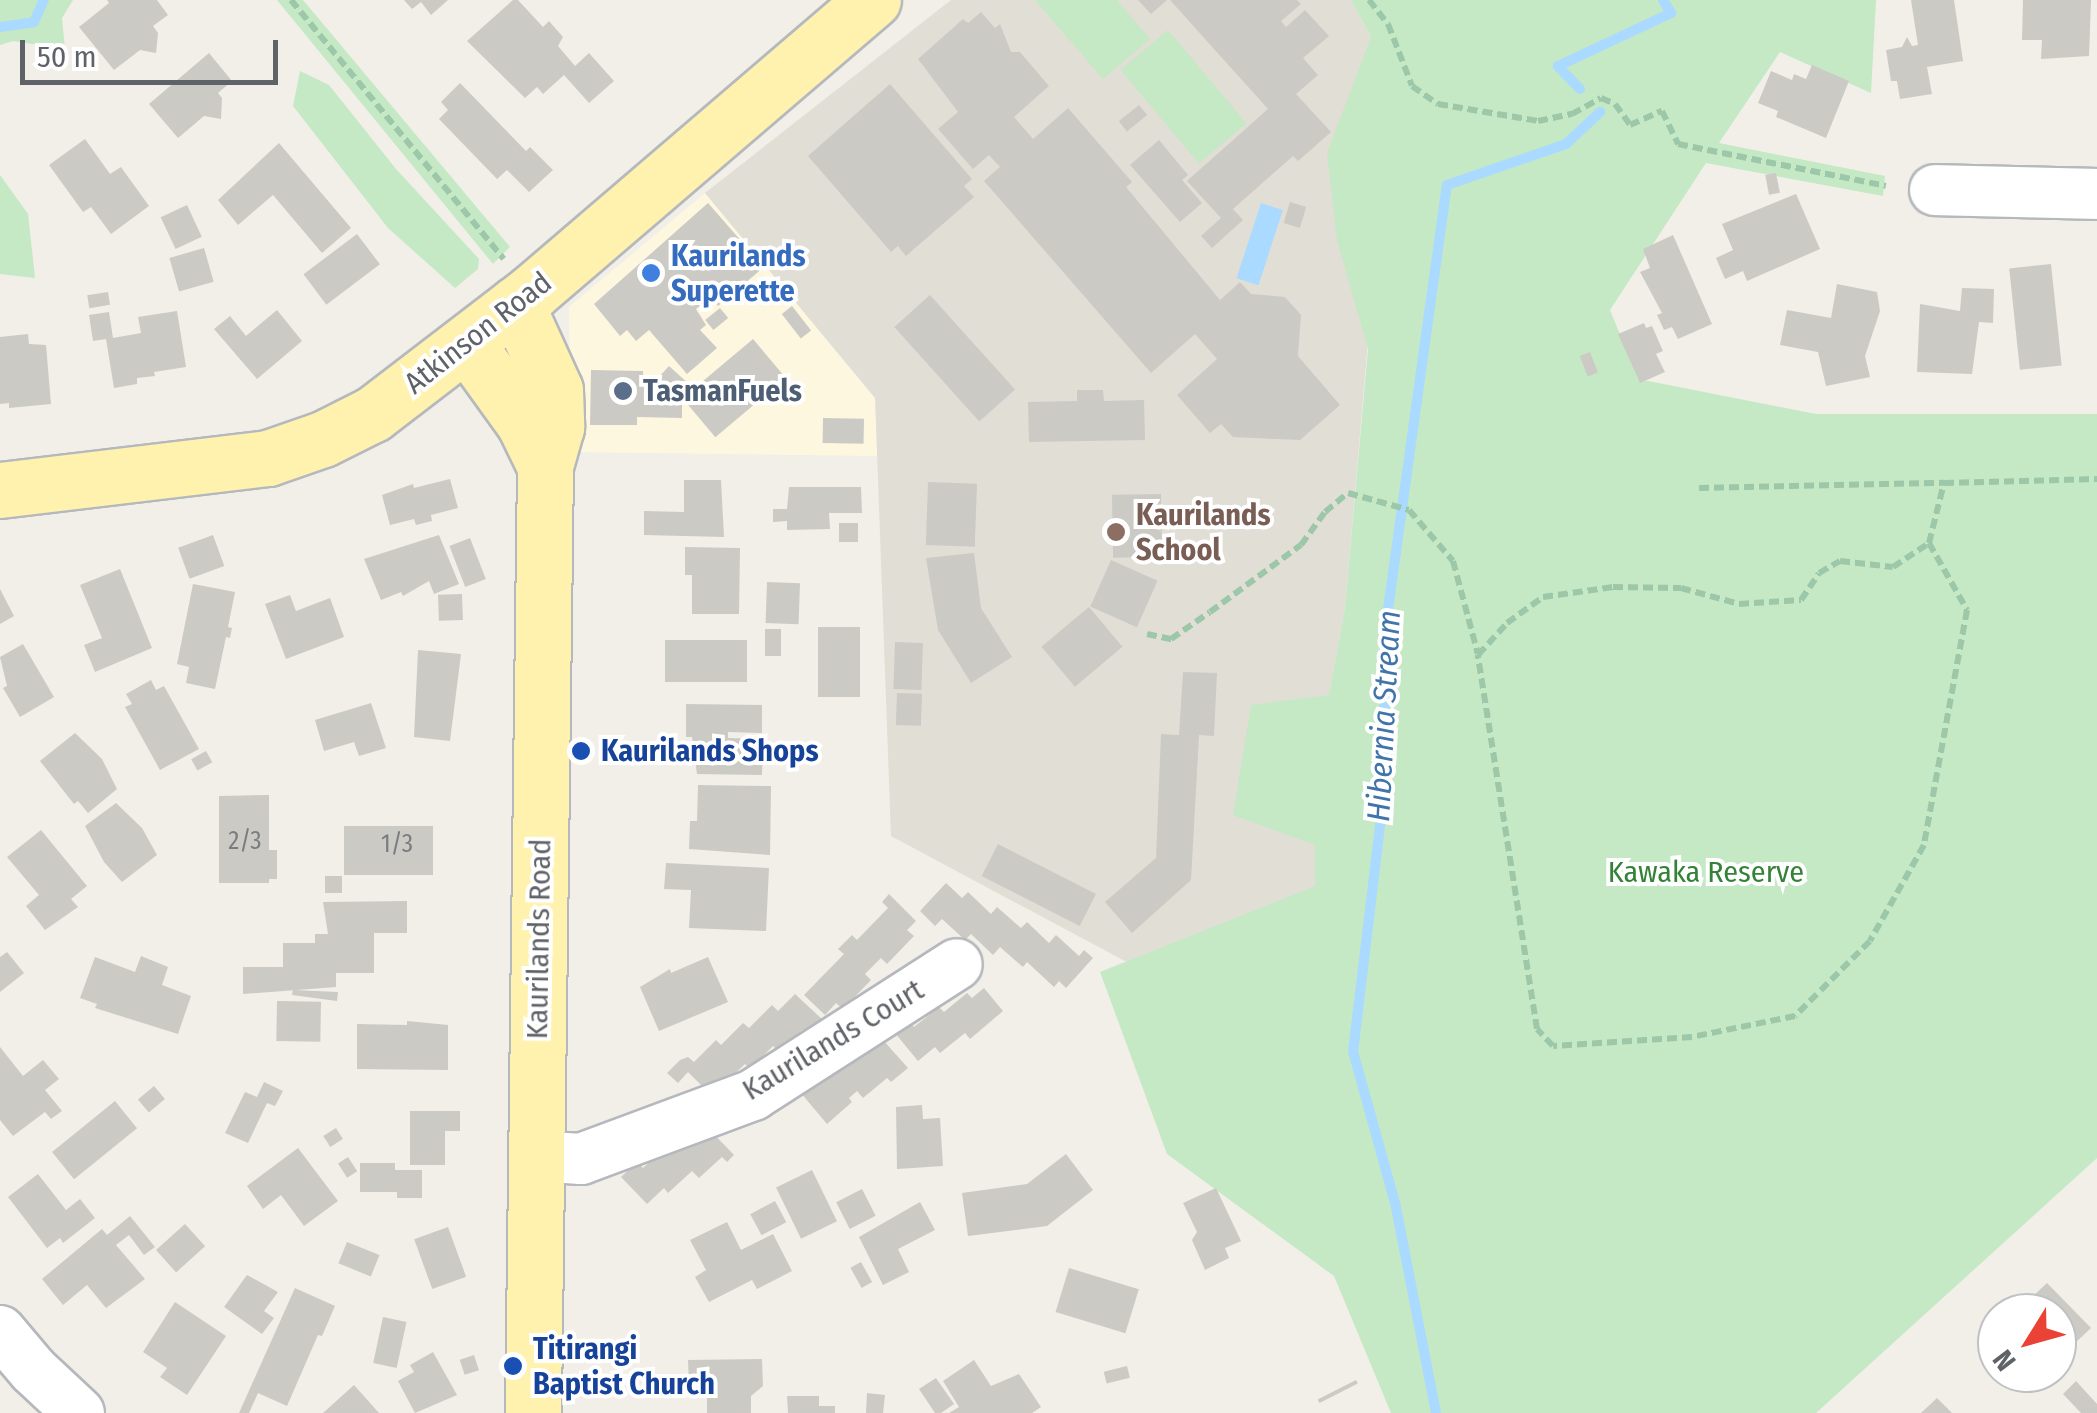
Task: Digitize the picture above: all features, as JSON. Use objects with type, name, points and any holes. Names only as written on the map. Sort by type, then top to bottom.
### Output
[{"type":"main road","name":"Atkinson Road","points":[[0,490],[268,458],[323,439],[372,414],[466,344],[514,286],[873,0]]},
{"type":"main road","name":"Kaurilands Road","points":[[514,286],[555,390],[556,427],[545,466],[532,1413]]},
{"type":"main road","name":"Kaurilands Road","points":[[466,344],[524,423],[545,466]]},
{"type":"street","points":[[1910,188],[2097,194]]},
{"type":"street","name":"Kaurilands Court","points":[[536,1156],[580,1158],[753,1095],[957,964]]},
{"type":"street","points":[[0,1331],[33,1370],[79,1413]]},
{"type":"path","points":[[291,0],[514,286]]},
{"type":"path","points":[[1370,0],[1388,24],[1412,86],[1438,104],[1538,121],[1572,114],[1601,98],[1615,104],[1630,125],[1662,111],[1678,144],[1910,188]]},
{"type":"path","points":[[1699,488],[2097,479]]},
{"type":"path","points":[[1478,655],[1507,624],[1543,596],[1613,587],[1680,588],[1739,604],[1801,600],[1818,573],[1840,561],[1893,567],[1929,543],[1944,483]]},
{"type":"path","points":[[1147,634],[1171,639],[1210,612],[1301,546],[1325,512],[1348,494],[1409,510],[1454,561],[1478,655],[1536,1029],[1553,1046],[1692,1037],[1795,1016],[1870,940],[1924,845],[1967,610],[1929,543]]},
{"type":"shaded area","name":"Kaurilands School","points":[[951,0],[1351,0],[1391,74],[1345,608],[1315,773],[1315,947],[1293,1051],[891,836],[875,398],[705,193]]},
{"type":"shaded area","points":[[705,193],[875,398],[878,456],[571,452],[569,307]]},
{"type":"green space","points":[[0,0],[73,0],[62,18],[65,49],[13,41],[0,45]]},
{"type":"green space","points":[[277,0],[303,0],[510,247],[493,264]]},
{"type":"green space","points":[[1035,0],[1117,0],[1150,39],[1103,79]]},
{"type":"green space","name":"Kawaka Reserve","points":[[1351,0],[1876,0],[1871,93],[1780,52],[1719,143],[1885,176],[1883,196],[1706,163],[1610,310],[1638,379],[1816,414],[2097,414],[2097,1158],[1816,1413],[1391,1413],[1334,1276],[1167,1154],[1100,972],[1315,886],[1315,845],[1233,815],[1251,705],[1329,695],[1345,608],[1368,349],[1337,240],[1327,153],[1371,37]]},
{"type":"green space","points":[[1168,30],[1246,123],[1199,163],[1121,70]]},
{"type":"green space","points":[[300,71],[329,85],[396,169],[479,259],[478,269],[455,288],[388,228],[293,106]]},
{"type":"green space","points":[[0,175],[28,214],[35,278],[0,274]]},
{"type":"water","points":[[1261,203],[1283,210],[1258,285],[1237,278]]},
{"type":"building","points":[[107,0],[157,0],[168,15],[153,26],[158,33],[156,53],[140,50],[114,70],[79,27],[109,3]]},
{"type":"building","points":[[404,0],[448,0],[431,15],[421,2],[412,9]]},
{"type":"building","points":[[513,0],[518,0],[543,27],[549,21],[563,37],[558,46],[575,66],[589,53],[614,81],[589,103],[564,75],[543,94],[537,87],[525,98],[467,41]]},
{"type":"building","points":[[1138,0],[1167,0],[1151,14]]},
{"type":"building","points":[[1170,0],[1297,0],[1301,4],[1281,21],[1286,27],[1305,10],[1329,36],[1303,58],[1318,75],[1296,94],[1331,132],[1298,161],[1293,156],[1233,209],[1243,220],[1212,248],[1201,236],[1221,218],[1187,181],[1268,109]]},
{"type":"building","points":[[1911,0],[1954,0],[1963,61],[1927,67],[1932,94],[1900,99],[1897,81],[1891,81],[1886,50],[1902,47],[1907,37],[1912,46],[1918,45]]},
{"type":"building","points":[[2023,0],[2091,0],[2089,56],[2041,59],[2042,40],[2022,40]]},
{"type":"building","points":[[981,12],[995,28],[1000,24],[1011,52],[1020,52],[1049,86],[1014,117],[1033,139],[1068,108],[1132,182],[1126,187],[1220,300],[1240,282],[1251,294],[1285,297],[1301,315],[1298,356],[1340,405],[1300,440],[1233,437],[1221,424],[1210,433],[1177,395],[1217,359],[1195,334],[1151,373],[984,181],[1000,167],[989,155],[973,169],[938,129],[958,112],[918,59],[963,19],[968,23]]},
{"type":"building","points":[[209,53],[232,81],[218,93],[222,98],[221,119],[204,116],[178,138],[149,104]]},
{"type":"building","points":[[1812,65],[1849,81],[1826,138],[1776,117],[1778,111],[1758,103],[1771,71],[1792,80],[1794,74],[1806,79]]},
{"type":"building","points":[[460,83],[526,151],[530,147],[553,170],[529,192],[507,170],[497,179],[439,119],[448,110],[441,102]]},
{"type":"building","points":[[890,84],[972,179],[964,186],[974,197],[906,256],[898,246],[891,252],[808,156]]},
{"type":"building","points":[[1139,105],[1147,115],[1127,131],[1119,121]]},
{"type":"building","points":[[85,139],[110,174],[121,167],[149,206],[111,234],[91,207],[83,212],[49,165]]},
{"type":"building","points":[[1159,140],[1188,175],[1182,180],[1202,203],[1180,222],[1130,165]]},
{"type":"building","points":[[279,143],[351,228],[322,253],[273,195],[238,225],[218,200]]},
{"type":"building","points":[[1776,173],[1780,193],[1769,195],[1765,175]]},
{"type":"building","points":[[1796,194],[1820,249],[1747,281],[1743,271],[1725,279],[1716,258],[1733,250],[1722,224]]},
{"type":"building","points":[[1290,202],[1306,207],[1300,228],[1284,223]]},
{"type":"building","points":[[708,203],[764,267],[718,306],[711,297],[696,309],[706,325],[700,330],[717,348],[687,374],[649,330],[636,341],[627,330],[620,336],[594,304]]},
{"type":"building","points":[[187,205],[202,237],[176,249],[161,217]]},
{"type":"building","points":[[357,234],[380,264],[326,305],[303,274]]},
{"type":"building","points":[[1673,235],[1712,324],[1678,339],[1672,327],[1664,330],[1657,315],[1662,313],[1640,272],[1650,268],[1643,249]]},
{"type":"building","points":[[204,248],[214,282],[179,292],[169,258]]},
{"type":"building","points":[[2051,264],[2062,365],[2020,370],[2009,268]]},
{"type":"building","points":[[1837,284],[1877,292],[1880,311],[1865,356],[1870,377],[1826,386],[1818,352],[1780,345],[1787,310],[1831,318]]},
{"type":"building","points":[[1962,288],[1994,289],[1993,323],[1979,322],[1972,374],[1917,372],[1920,304],[1960,311]]},
{"type":"building","points":[[108,292],[110,305],[89,308],[87,295]]},
{"type":"building","points":[[930,295],[1015,389],[979,421],[894,327]]},
{"type":"building","points":[[792,306],[811,330],[801,338],[782,314]]},
{"type":"building","points":[[720,308],[728,318],[713,330],[705,320]]},
{"type":"building","points":[[277,310],[302,341],[257,379],[214,329],[230,316],[246,336]]},
{"type":"building","points":[[177,311],[186,367],[154,372],[155,376],[137,378],[137,384],[114,388],[106,339],[93,341],[89,315],[109,312],[113,338],[141,333],[138,317]]},
{"type":"building","points":[[1644,323],[1646,328],[1652,326],[1663,351],[1656,354],[1665,372],[1640,383],[1618,334]]},
{"type":"building","points":[[28,334],[29,344],[46,345],[51,404],[9,408],[9,403],[0,404],[0,337]]},
{"type":"building","points":[[753,339],[786,378],[715,437],[683,398]]},
{"type":"building","points":[[1590,352],[1598,373],[1588,376],[1580,356]]},
{"type":"building","points":[[669,366],[690,385],[683,392],[675,393],[658,378]]},
{"type":"building","points":[[591,370],[643,371],[643,376],[655,377],[656,395],[682,396],[682,418],[637,417],[637,425],[590,425]]},
{"type":"building","points":[[1077,390],[1103,390],[1104,401],[1144,400],[1145,440],[1029,442],[1028,402],[1077,401]]},
{"type":"building","points":[[823,418],[864,419],[864,444],[823,443]]},
{"type":"building","points":[[450,479],[458,508],[431,515],[432,521],[416,525],[414,519],[390,525],[382,495],[413,484],[414,488]]},
{"type":"building","points":[[684,480],[721,480],[724,537],[644,535],[644,511],[684,512]]},
{"type":"building","points":[[928,482],[977,484],[975,547],[926,545]]},
{"type":"building","points":[[789,487],[861,487],[862,513],[829,513],[830,529],[787,530],[787,521],[773,522],[773,509],[787,509]]},
{"type":"building","points":[[1161,494],[1162,557],[1113,558],[1112,495]]},
{"type":"building","points":[[839,523],[858,523],[858,542],[839,542]]},
{"type":"building","points":[[213,535],[224,566],[190,579],[178,548]]},
{"type":"building","points":[[439,535],[459,584],[434,594],[429,581],[403,596],[401,592],[381,600],[364,559]]},
{"type":"building","points":[[470,538],[486,579],[465,587],[449,546]]},
{"type":"building","points":[[685,547],[740,548],[739,614],[692,614],[692,575],[685,575]]},
{"type":"building","points":[[974,553],[981,608],[1012,657],[971,683],[938,630],[926,558]]},
{"type":"building","points":[[1111,560],[1158,581],[1137,627],[1090,607]]},
{"type":"building","points":[[120,569],[152,648],[95,672],[84,645],[102,638],[80,585]]},
{"type":"building","points":[[767,582],[800,583],[799,624],[766,623]]},
{"type":"building","points":[[193,584],[235,592],[228,627],[232,628],[230,638],[226,637],[215,689],[186,683],[189,667],[177,664]]},
{"type":"building","points":[[0,589],[14,616],[0,624]]},
{"type":"building","points":[[462,594],[463,620],[439,621],[438,595]]},
{"type":"building","points":[[290,595],[296,611],[330,598],[344,637],[286,659],[265,604]]},
{"type":"building","points":[[1089,607],[1122,647],[1075,687],[1042,647]]},
{"type":"building","points":[[818,627],[860,627],[860,697],[818,697]]},
{"type":"building","points":[[765,629],[781,629],[781,656],[765,656]]},
{"type":"building","points":[[665,640],[747,640],[747,682],[665,682]]},
{"type":"building","points":[[895,642],[923,643],[921,690],[893,689]]},
{"type":"building","points":[[23,644],[54,697],[20,717],[3,688],[7,686],[0,657]]},
{"type":"building","points":[[418,650],[461,654],[450,741],[414,737]]},
{"type":"building","points":[[1183,672],[1217,673],[1214,736],[1199,735],[1191,880],[1132,933],[1105,902],[1156,858],[1161,734],[1179,735]]},
{"type":"building","points":[[151,680],[156,690],[164,686],[199,749],[160,770],[125,707],[132,704],[126,694]]},
{"type":"building","points":[[897,693],[922,694],[921,726],[896,725]]},
{"type":"building","points":[[371,703],[386,748],[359,756],[354,742],[324,751],[315,720]]},
{"type":"building","points":[[686,704],[762,705],[762,733],[728,732],[728,738],[763,739],[762,775],[697,774],[692,737],[686,737]]},
{"type":"building","points":[[75,733],[102,759],[117,789],[88,813],[78,801],[74,804],[40,761]]},
{"type":"building","points":[[206,751],[212,762],[197,771],[191,759]]},
{"type":"building","points":[[698,785],[771,786],[770,855],[689,849],[690,821],[697,821]]},
{"type":"building","points":[[269,795],[269,850],[277,850],[277,879],[269,879],[269,883],[219,883],[219,796]]},
{"type":"building","points":[[116,803],[142,828],[157,855],[122,882],[104,862],[85,826]]},
{"type":"building","points":[[344,826],[433,826],[433,875],[344,875]]},
{"type":"building","points":[[41,830],[87,886],[71,899],[78,907],[45,930],[26,906],[39,895],[7,857]]},
{"type":"building","points":[[998,844],[1096,894],[1080,926],[982,876]]},
{"type":"building","points":[[666,863],[769,868],[766,931],[689,928],[691,890],[664,889]]},
{"type":"building","points":[[325,876],[342,876],[342,893],[325,893]]},
{"type":"building","points":[[946,883],[962,898],[968,892],[991,914],[997,907],[1021,928],[1027,922],[1049,943],[1056,935],[1079,956],[1084,950],[1093,958],[1066,988],[1059,981],[1054,987],[1027,962],[1023,967],[1000,947],[993,955],[971,934],[965,940],[942,919],[935,926],[920,911]]},
{"type":"building","points":[[889,894],[916,921],[907,930],[914,936],[887,964],[881,958],[865,974],[871,980],[843,1009],[836,1003],[825,1015],[804,995],[844,954],[838,949],[852,935],[857,940],[888,908],[882,902]]},
{"type":"building","points":[[407,901],[407,933],[374,933],[374,973],[336,973],[336,987],[243,994],[243,967],[283,967],[283,943],[315,943],[315,934],[328,934],[323,902]]},
{"type":"building","points":[[7,952],[24,973],[0,992],[0,957]]},
{"type":"building","points":[[141,956],[168,967],[162,985],[191,996],[178,1034],[95,1008],[97,1004],[80,998],[95,957],[135,972]]},
{"type":"building","points":[[708,957],[728,1002],[659,1031],[640,987],[670,969],[671,973]]},
{"type":"building","points":[[984,988],[1003,1011],[970,1039],[965,1033],[940,1053],[935,1047],[918,1061],[895,1033],[909,1021],[914,1027],[939,1007],[944,1012],[967,993],[972,998]]},
{"type":"building","points":[[293,990],[338,992],[337,1001],[292,995]]},
{"type":"building","points":[[795,994],[823,1020],[808,1035],[802,1030],[779,1052],[773,1046],[750,1069],[745,1064],[722,1086],[717,1081],[707,1091],[688,1072],[678,1083],[667,1073],[680,1060],[688,1057],[694,1062],[716,1040],[721,1045],[743,1023],[749,1028],[772,1005],[778,1011]]},
{"type":"building","points":[[277,1001],[321,1002],[320,1042],[276,1041]]},
{"type":"building","points":[[407,1021],[448,1025],[448,1070],[357,1069],[357,1024],[407,1025]]},
{"type":"building","points":[[883,1040],[908,1068],[891,1082],[887,1078],[863,1098],[857,1091],[849,1098],[852,1102],[827,1124],[795,1086],[868,1043],[873,1049]]},
{"type":"building","points":[[0,1047],[23,1076],[43,1060],[59,1079],[45,1090],[62,1111],[51,1119],[45,1112],[13,1136],[0,1120]]},
{"type":"building","points":[[264,1082],[283,1091],[275,1106],[267,1103],[248,1143],[225,1133],[245,1092],[257,1097]]},
{"type":"building","points":[[154,1086],[165,1099],[149,1113],[138,1099]]},
{"type":"building","points":[[115,1101],[137,1128],[74,1179],[52,1152]]},
{"type":"building","points":[[922,1105],[923,1119],[940,1118],[943,1166],[897,1169],[896,1107]]},
{"type":"building","points":[[410,1111],[460,1111],[460,1131],[445,1131],[445,1165],[410,1165]]},
{"type":"building","points":[[336,1128],[343,1139],[330,1147],[323,1136]]},
{"type":"building","points":[[709,1129],[734,1155],[727,1162],[722,1157],[699,1178],[692,1171],[668,1193],[664,1188],[647,1204],[621,1177],[637,1162],[643,1168],[666,1147],[671,1152],[694,1131]]},
{"type":"building","points":[[298,1148],[338,1201],[304,1226],[281,1195],[263,1209],[247,1186]]},
{"type":"building","points":[[1066,1154],[1093,1190],[1047,1226],[968,1236],[962,1193],[1027,1184]]},
{"type":"building","points":[[348,1157],[357,1171],[347,1178],[338,1164]]},
{"type":"building","points":[[360,1163],[395,1163],[395,1170],[422,1170],[422,1198],[397,1198],[397,1192],[360,1192]]},
{"type":"building","points":[[812,1170],[837,1221],[801,1239],[776,1188]]},
{"type":"building","points":[[38,1174],[66,1210],[80,1199],[95,1218],[63,1243],[60,1238],[47,1248],[8,1197]]},
{"type":"building","points":[[1216,1188],[1241,1241],[1225,1248],[1229,1258],[1205,1270],[1192,1240],[1197,1232],[1183,1203]]},
{"type":"building","points":[[862,1189],[876,1216],[850,1229],[836,1202]]},
{"type":"building","points":[[775,1201],[786,1222],[762,1235],[750,1214]]},
{"type":"building","points":[[920,1202],[935,1230],[898,1249],[909,1272],[883,1285],[859,1237]]},
{"type":"building","points":[[130,1216],[155,1247],[144,1255],[129,1235],[116,1245],[145,1279],[106,1308],[87,1285],[63,1305],[42,1279],[102,1229],[107,1235]]},
{"type":"building","points":[[727,1222],[741,1250],[773,1234],[792,1271],[757,1289],[752,1280],[709,1302],[695,1277],[706,1270],[690,1240]]},
{"type":"building","points":[[185,1224],[205,1246],[176,1272],[156,1250]]},
{"type":"building","points":[[448,1227],[466,1277],[432,1289],[414,1239]]},
{"type":"building","points":[[347,1242],[379,1255],[371,1276],[338,1263]]},
{"type":"building","points":[[861,1262],[872,1282],[862,1288],[851,1268]]},
{"type":"building","points":[[1069,1268],[1139,1289],[1125,1333],[1056,1312]]},
{"type":"building","points":[[247,1275],[278,1292],[264,1311],[274,1318],[262,1334],[224,1307]]},
{"type":"building","points":[[2047,1283],[2057,1293],[2036,1293]]},
{"type":"building","points":[[295,1288],[335,1306],[322,1336],[318,1335],[287,1406],[258,1393],[249,1413],[239,1413]]},
{"type":"building","points":[[175,1302],[226,1336],[187,1395],[160,1377],[167,1368],[143,1352]]},
{"type":"building","points":[[2077,1314],[2091,1328],[2077,1341]]},
{"type":"building","points":[[383,1317],[406,1322],[397,1368],[373,1363]]},
{"type":"building","points":[[433,1352],[457,1395],[415,1413],[398,1381],[414,1372],[410,1365]]},
{"type":"building","points":[[474,1355],[479,1370],[465,1375],[460,1360]]},
{"type":"building","points":[[762,1359],[763,1386],[751,1396],[751,1413],[707,1413],[707,1387],[689,1387],[688,1360]]},
{"type":"building","points":[[974,1360],[991,1386],[1019,1374],[1041,1407],[1032,1413],[949,1413],[959,1407],[943,1381]]},
{"type":"building","points":[[1127,1366],[1130,1378],[1107,1383],[1104,1372]]},
{"type":"building","points":[[936,1378],[954,1404],[941,1413],[935,1413],[919,1389]]},
{"type":"building","points":[[1356,1380],[1358,1384],[1320,1403],[1318,1400]]},
{"type":"building","points":[[2077,1382],[2097,1404],[2097,1413],[2081,1413],[2063,1394],[2077,1393]]},
{"type":"building","points":[[354,1385],[379,1413],[323,1413]]},
{"type":"building","points":[[867,1393],[885,1395],[883,1413],[866,1413]]},
{"type":"building","points":[[787,1396],[819,1396],[819,1406],[835,1406],[835,1413],[788,1413]]},
{"type":"building","points":[[1937,1398],[1952,1413],[1921,1413]]},
{"type":"waterway","points":[[0,27],[34,22],[44,0]]},
{"type":"waterway","name":"Hibernia Stream","points":[[1580,89],[1558,66],[1671,13],[1663,0]]},
{"type":"waterway","name":"Hibernia Stream","points":[[1436,1413],[1395,1203],[1353,1052],[1385,785],[1384,638],[1447,185],[1566,144],[1600,112]]},
{"type":"place","name":"Kaurilands Superette","points":[[651,273]]},
{"type":"place","name":"TasmanFuels","points":[[623,391]]},
{"type":"place","name":"Kaurilands School","points":[[1116,532]]},
{"type":"place","name":"Kaurilands Shops","points":[[581,751]]},
{"type":"place","name":"Titirangi Baptist Church","points":[[513,1366]]}]
